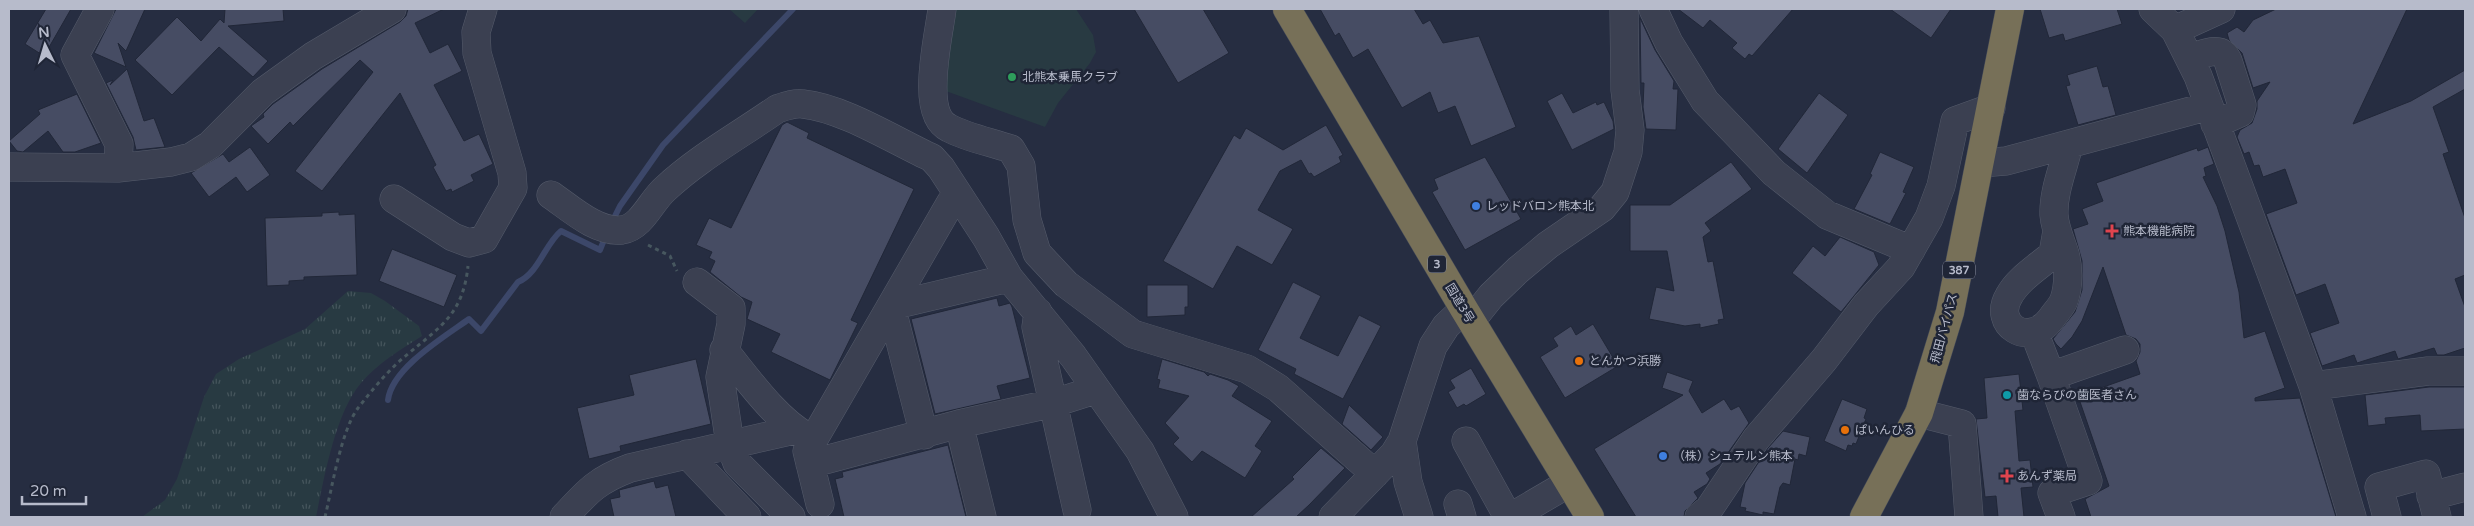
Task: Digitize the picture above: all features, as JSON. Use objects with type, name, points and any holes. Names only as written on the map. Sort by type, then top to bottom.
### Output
[{"type":"highway","name":"国道3号","points":[[1287,9],[1467,315],[1590,517]]},
{"type":"highway","name":"飛田バイパス","points":[[1864,517],[1919,413],[1950,312],[2010,9]]},
{"type":"street","points":[[100,9],[75,55],[119,144],[118,168]]},
{"type":"street","points":[[9,167],[118,168],[171,162],[190,157],[210,145],[263,92],[358,27],[392,9]]},
{"type":"street","points":[[394,199],[454,237],[469,243],[484,239],[513,188],[512,173],[477,52],[476,32],[483,9]]},
{"type":"street","points":[[942,9],[931,97],[936,116],[947,128],[1011,149],[1021,166],[1026,220],[1037,253],[1066,284],[1133,334],[1247,369],[1278,388],[1375,474]]},
{"type":"street","points":[[1333,517],[1375,474],[1402,441],[1433,346],[1446,326],[1467,315],[1548,245],[1602,208],[1615,192],[1628,152],[1630,130],[1626,90],[1624,9]]},
{"type":"street","points":[[1653,9],[1669,43],[1704,101],[1774,173],[1828,215],[1911,250]]},
{"type":"street","points":[[1981,163],[2006,161],[2069,144],[2212,115],[2240,113],[2242,106],[2226,56],[2220,51],[2213,51],[2190,58],[2175,30],[2153,9]]},
{"type":"street","points":[[2175,30],[2221,9]]},
{"type":"street","points":[[551,195],[601,227],[621,230],[635,225],[664,189],[683,174],[777,109],[791,104],[802,103],[829,109],[932,158],[941,168],[986,237],[1009,278],[1073,356],[1095,390],[1140,451],[1174,517]]},
{"type":"street","points":[[1699,517],[1709,509],[1756,439],[1824,360],[1866,305],[1901,267],[1929,218],[1942,186],[1955,121],[1991,108]]},
{"type":"street","points":[[2212,115],[2313,386],[2352,517]]},
{"type":"street","points":[[2057,231],[2068,265],[2064,301],[2047,324],[2034,332],[2022,333],[2012,327],[2006,318],[2004,307],[2008,296],[2021,280],[2053,254],[2057,231],[2055,198],[2069,144]]},
{"type":"street","points":[[806,445],[891,306],[951,202],[960,198]]},
{"type":"street","points":[[891,306],[1009,278]]},
{"type":"street","points":[[697,282],[730,308],[731,324],[724,350],[720,377],[730,444],[738,463],[791,517]]},
{"type":"street","points":[[891,306],[924,435]]},
{"type":"street","points":[[1038,312],[1036,327],[1077,510]]},
{"type":"street","points":[[2034,332],[2088,481],[2052,492],[2060,517]]},
{"type":"street","points":[[724,350],[806,445],[820,504]]},
{"type":"street","points":[[2051,376],[2125,350]]},
{"type":"street","points":[[2313,386],[2428,371],[2465,371]]},
{"type":"street","points":[[564,517],[596,483],[608,476],[630,468],[687,454],[730,444],[806,445],[924,435],[959,424],[1054,403],[1095,390]]},
{"type":"street","points":[[1919,413],[1962,424],[1969,517]]},
{"type":"street","points":[[959,424],[982,517]]},
{"type":"street","points":[[1402,441],[1408,482],[1419,517]]},
{"type":"street","points":[[1466,441],[1509,517],[1570,483]]},
{"type":"street","points":[[687,454],[747,517]]},
{"type":"street","points":[[2387,517],[2380,487],[2426,474],[2434,507],[2465,487]]},
{"type":"path","points":[[621,230],[670,256],[684,280],[697,282]]},
{"type":"path","points":[[325,517],[340,452],[357,410],[394,367],[440,329],[454,312],[467,276],[469,243]]},
{"type":"green space","points":[[729,9],[758,9],[745,23]]},
{"type":"green space","name":"北熊本乗馬クラブ","points":[[954,9],[1076,9],[1093,35],[1096,52],[1090,63],[1058,103],[1045,127],[943,90]]},
{"type":"green space","points":[[348,291],[371,293],[385,301],[419,326],[422,336],[375,369],[361,383],[352,396],[337,429],[316,517],[142,517],[165,500],[177,479],[204,397],[216,374],[239,359],[305,329]]},
{"type":"building","points":[[46,9],[71,9],[44,56],[25,44]]},
{"type":"building","points":[[116,9],[145,9],[126,51],[118,43],[126,67],[94,53]]},
{"type":"building","points":[[225,9],[283,9],[284,21],[228,26],[268,61],[253,77],[219,47],[172,95],[135,60],[177,17],[201,41],[220,19],[224,23]]},
{"type":"building","points":[[408,9],[444,9],[415,23],[430,53],[448,44],[462,71],[434,85],[464,141],[479,134],[493,164],[471,175],[474,181],[452,192],[451,189],[446,191],[433,167],[436,165],[400,93],[322,191],[295,171],[373,72],[360,60],[293,126],[290,122],[268,144],[251,126],[264,117],[263,114],[273,104],[322,69],[400,22],[406,16]]},
{"type":"building","points":[[1134,9],[1203,9],[1229,53],[1178,83]]},
{"type":"building","points":[[1320,9],[1414,9],[1423,24],[1430,20],[1443,43],[1479,36],[1516,127],[1471,146],[1455,106],[1438,113],[1430,92],[1402,108],[1368,49],[1353,58],[1339,33],[1335,36]]},
{"type":"building","points":[[1678,9],[1793,9],[1752,56],[1749,54],[1745,59],[1732,48],[1737,43],[1710,20],[1703,28]]},
{"type":"building","points":[[1890,9],[1951,9],[1931,38]]},
{"type":"building","points":[[2040,9],[2117,9],[2122,24],[2065,41],[2063,34],[2049,38]]},
{"type":"building","points":[[2276,9],[2407,9],[2353,124],[2411,101],[2465,70],[2465,89],[2433,107],[2449,152],[2443,154],[2465,218],[2465,275],[2455,279],[2465,307],[2465,348],[2444,355],[2437,355],[2434,348],[2398,359],[2395,351],[2357,363],[2354,355],[2322,366],[2310,333],[2339,323],[2325,284],[2296,295],[2266,214],[2297,203],[2285,169],[2263,177],[2259,165],[2254,166],[2249,152],[2244,154],[2237,137],[2240,130],[2252,123],[2257,109],[2257,101],[2270,82],[2253,88],[2242,53],[2229,40],[2227,33],[2237,27],[2244,32],[2253,20]]},
{"type":"building","points":[[1640,18],[1655,50],[1674,81],[1673,89],[1678,89],[1676,130],[1646,129],[1643,107],[1644,83],[1641,83]]},
{"type":"building","points":[[2097,66],[2103,87],[2108,86],[2116,115],[2078,125],[2066,86],[2070,85],[2067,75]]},
{"type":"building","points":[[127,69],[144,121],[154,118],[165,147],[136,150],[133,137],[106,83],[113,80],[110,85]]},
{"type":"building","points":[[1562,93],[1573,113],[1596,102],[1597,105],[1604,102],[1613,121],[1614,129],[1572,150],[1547,101]]},
{"type":"building","points":[[1819,93],[1848,115],[1807,173],[1778,149]]},
{"type":"building","points":[[77,94],[101,143],[75,152],[63,152],[48,131],[23,152],[17,151],[9,141],[40,114],[38,110]]},
{"type":"building","points":[[787,122],[809,133],[807,138],[914,189],[851,320],[858,323],[830,380],[771,352],[780,334],[747,319],[752,302],[741,297],[710,272],[715,261],[709,258],[712,252],[696,245],[709,218],[731,228],[782,125]]},
{"type":"building","points":[[1326,125],[1343,155],[1339,157],[1341,162],[1314,177],[1311,173],[1309,174],[1301,160],[1280,171],[1258,210],[1293,229],[1272,265],[1237,246],[1213,289],[1163,261],[1234,135],[1240,139],[1246,128],[1283,150]]},
{"type":"building","points":[[250,147],[270,175],[247,192],[236,177],[209,197],[191,173],[223,154],[229,162]]},
{"type":"building","points":[[2208,147],[2214,164],[2204,168],[2206,176],[2203,177],[2217,206],[2225,231],[2239,292],[2244,338],[2265,331],[2285,388],[2255,398],[2255,401],[2300,398],[2336,517],[2091,517],[2085,499],[2109,486],[2078,396],[2140,374],[2136,361],[2140,352],[2140,344],[2136,339],[2126,335],[2103,267],[2082,321],[2072,337],[2061,349],[2053,339],[2075,312],[2082,290],[2082,261],[2073,229],[2088,224],[2082,209],[2103,201],[2096,183],[2197,148],[2198,151]]},
{"type":"building","points":[[1880,152],[1914,167],[1903,192],[1906,193],[1890,224],[1854,209],[1872,175],[1870,174]]},
{"type":"building","name":"レッドバロン熊本北","points":[[1485,157],[1521,219],[1465,250],[1432,192],[1438,189],[1434,179]]},
{"type":"building","points":[[1731,162],[1752,189],[1705,223],[1711,231],[1703,237],[1708,262],[1713,261],[1724,319],[1718,320],[1719,324],[1700,328],[1700,324],[1685,326],[1649,319],[1656,287],[1674,291],[1667,251],[1630,251],[1630,205],[1670,205]]},
{"type":"building","points":[[339,212],[339,215],[355,214],[357,275],[304,277],[304,280],[289,281],[289,285],[267,286],[265,218],[322,216],[322,213]]},
{"type":"building","points":[[1840,237],[1874,252],[1879,265],[1841,312],[1792,273],[1813,246],[1825,256]]},
{"type":"building","points":[[392,249],[457,275],[444,307],[379,281]]},
{"type":"building","points":[[1293,282],[1321,296],[1300,338],[1338,356],[1359,315],[1381,326],[1343,399],[1294,374],[1296,369],[1258,350]]},
{"type":"building","points":[[1147,285],[1188,285],[1188,307],[1185,307],[1185,315],[1147,317]]},
{"type":"building","points":[[997,298],[999,306],[1010,303],[1012,307],[1030,378],[997,386],[1001,399],[935,414],[911,319]]},
{"type":"building","name":"とんかつ浜勝","points":[[1593,324],[1618,366],[1565,398],[1540,357],[1558,346],[1553,338],[1571,326],[1576,335]]},
{"type":"building","points":[[696,359],[711,424],[620,446],[621,451],[589,459],[577,408],[634,395],[629,375]]},
{"type":"building","points":[[1162,359],[1204,372],[1208,376],[1210,374],[1228,380],[1239,386],[1232,396],[1272,421],[1255,446],[1262,451],[1245,478],[1202,451],[1192,462],[1173,444],[1179,438],[1165,423],[1189,396],[1158,388],[1160,380],[1157,379]]},
{"type":"building","points":[[1471,368],[1486,394],[1466,406],[1464,404],[1457,408],[1448,392],[1455,388],[1450,380]]},
{"type":"building","name":"（株）シュテルン熊本","points":[[1667,372],[1693,381],[1689,391],[1702,413],[1724,399],[1731,410],[1739,406],[1749,423],[1720,464],[1706,473],[1710,479],[1707,484],[1694,492],[1698,498],[1685,511],[1684,517],[1636,517],[1594,449],[1683,395],[1662,388]]},
{"type":"building","points":[[2019,374],[2023,410],[2015,411],[2019,461],[2030,460],[2033,487],[2021,488],[2024,517],[1998,517],[1996,496],[1985,497],[1976,419],[1987,418],[1984,378]]},
{"type":"building","points":[[2429,387],[2465,387],[2465,429],[2421,431],[2420,415],[2385,418],[2386,424],[2368,426],[2365,395]]},
{"type":"building","points":[[1842,399],[1867,409],[1864,418],[1866,419],[1856,444],[1848,445],[1846,451],[1824,441]]},
{"type":"building","points":[[1349,405],[1383,437],[1371,450],[1342,424]]},
{"type":"building","points":[[1783,431],[1810,437],[1806,456],[1799,454],[1798,460],[1795,459],[1790,485],[1783,483],[1780,487],[1774,514],[1763,512],[1763,515],[1745,511],[1746,508],[1740,507],[1745,483],[1768,448]]},
{"type":"building","points":[[948,445],[966,517],[844,517],[835,479],[843,477],[842,472]]},
{"type":"building","points":[[1321,448],[1345,468],[1309,505],[1296,517],[1251,517],[1294,479],[1292,477]]},
{"type":"building","points":[[654,481],[656,488],[668,485],[676,517],[614,517],[610,499],[620,497],[619,490]]},
{"type":"waterway","points":[[611,224],[620,206],[663,145],[793,9]]},
{"type":"waterway","points":[[388,400],[399,376],[433,344],[469,319],[481,331],[518,282],[525,278],[536,266],[550,243],[561,231],[600,250],[606,235]]},
{"type":"place","name":"北熊本乗馬クラブ","points":[[1012,77]]},
{"type":"place","name":"レッドバロン熊本北","points":[[1476,206]]},
{"type":"place","name":"熊本機能病院","points":[[2112,231]]},
{"type":"place","name":"とんかつ浜勝","points":[[1579,361]]},
{"type":"place","name":"歯ならびの歯医者さん","points":[[2007,395]]},
{"type":"place","name":"ぱいんひる","points":[[1845,430]]},
{"type":"place","name":"（株）シュテルン熊本","points":[[1663,456]]},
{"type":"place","name":"あんず薬局","points":[[2007,476]]}]
